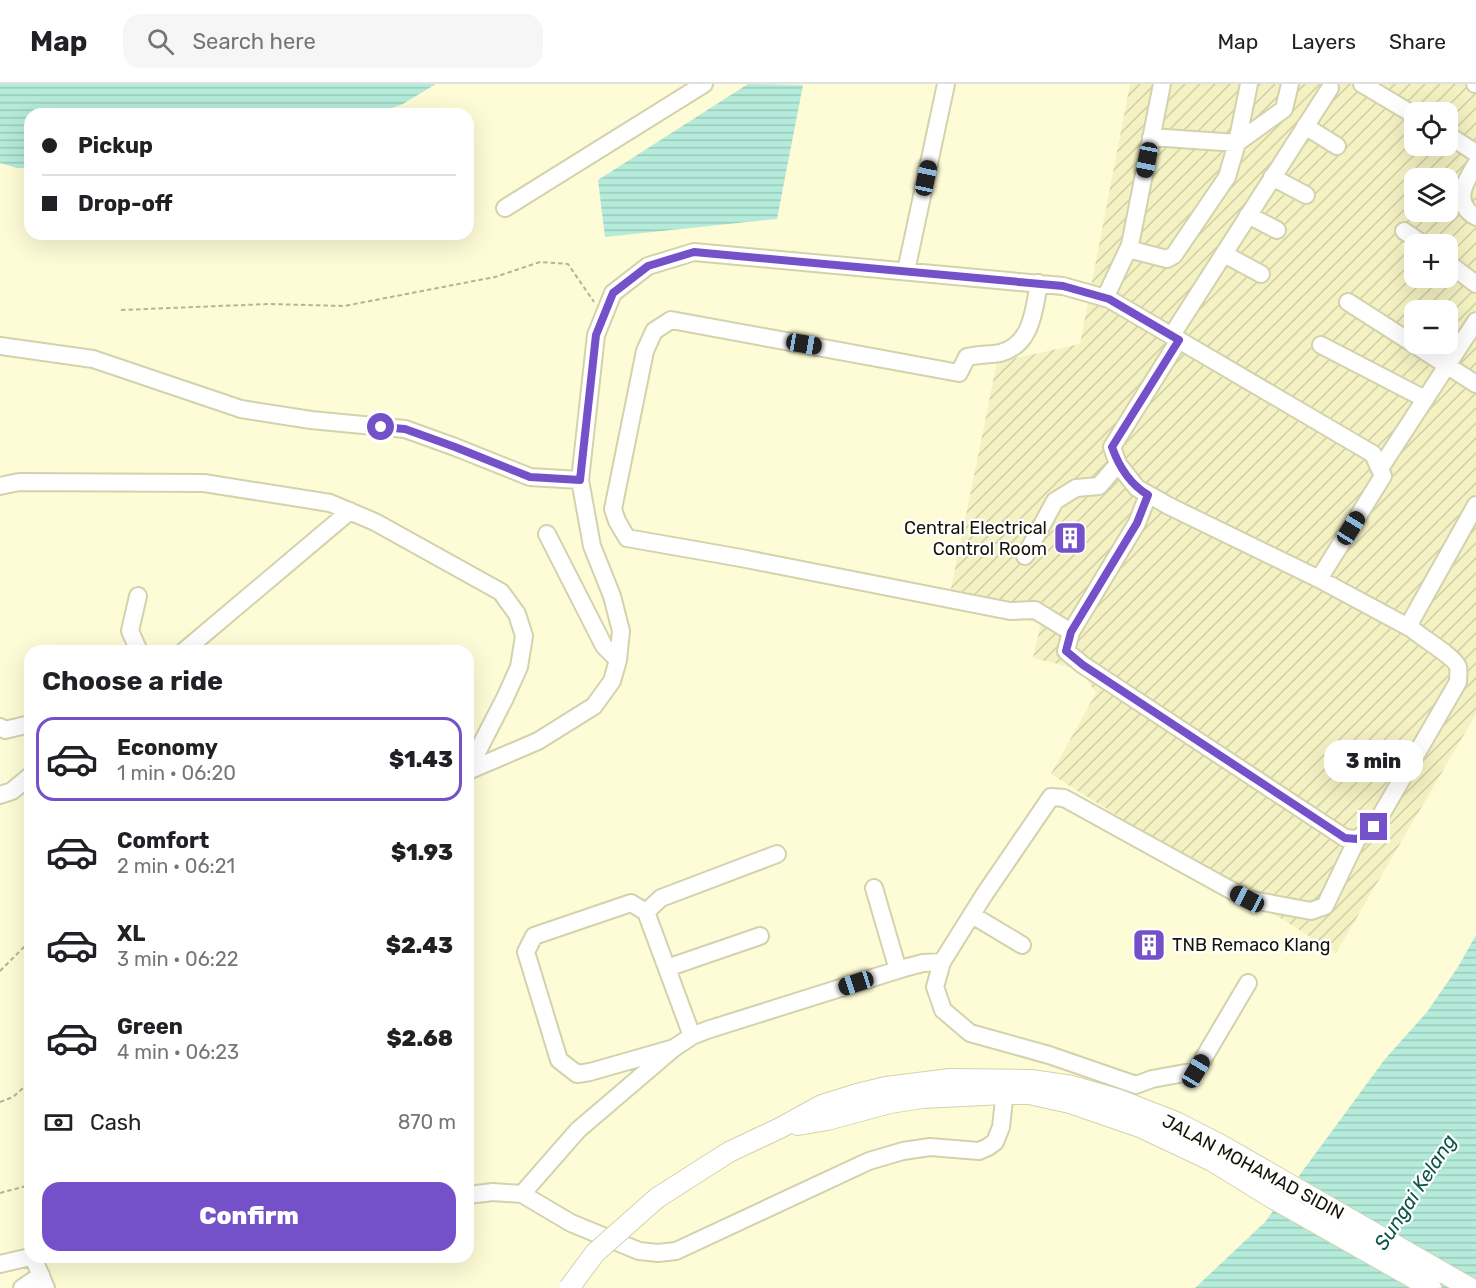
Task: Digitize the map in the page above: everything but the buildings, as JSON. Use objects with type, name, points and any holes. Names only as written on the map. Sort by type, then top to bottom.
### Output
[{"type":"main road","name":"JALAN MOHAMAD SIDIN","points":[[569,1288],[595,1253],[657,1198],[729,1152],[780,1128],[827,1120],[922,1098],[1031,1080],[1072,1086],[1126,1103],[1272,1198],[1431,1288]]},
{"type":"main road","name":"JALAN MOHAMAD SIDIN","points":[[1172,1131],[1221,1145],[1470,1288]]},
{"type":"street","points":[[505,208],[704,84]]},
{"type":"street","points":[[906,272],[946,84]]},
{"type":"street","points":[[1105,298],[1128,249],[1162,84]]},
{"type":"street","points":[[1128,249],[1167,259],[1174,255],[1227,177],[1237,143],[1249,84]]},
{"type":"street","points":[[1151,137],[1237,143],[1284,109],[1290,84]]},
{"type":"street","points":[[1362,84],[1404,110]]},
{"type":"street","points":[[1248,983],[1196,1071],[1152,1079],[1136,1085],[1049,1055],[970,1033],[944,1011],[935,987],[942,962],[1051,797],[1064,798],[1247,899],[1311,911],[1325,906],[1357,839],[1374,827],[1458,682],[1458,666],[1452,657],[1428,643],[1412,629],[1319,579],[1137,489],[1118,464],[1112,447],[1224,254],[1330,88]]},
{"type":"street","points":[[1305,126],[1337,146]]},
{"type":"street","points":[[1458,141],[1476,153]]},
{"type":"street","points":[[1476,164],[1462,188],[1464,201],[1476,217]]},
{"type":"street","points":[[1272,177],[1306,195]]},
{"type":"street","points":[[1248,215],[1276,230]]},
{"type":"street","points":[[1404,231],[1408,234]]},
{"type":"street","points":[[474,768],[538,741],[594,706],[612,681],[618,660],[621,631],[612,596],[592,546],[580,480],[596,335],[613,293],[648,266],[694,252],[1063,286],[1105,298],[1176,337],[1373,454],[1381,467],[1383,476],[1319,579]]},
{"type":"street","points":[[1224,254],[1261,274]]},
{"type":"street","points":[[1458,270],[1476,284]]},
{"type":"street","points":[[1039,284],[1032,323],[1019,343],[1002,352],[968,357],[959,373],[671,320],[654,331],[645,351],[613,509],[627,538],[1010,611],[1035,610],[1071,632]]},
{"type":"street","points":[[1348,302],[1476,384]]},
{"type":"street","points":[[1381,467],[1476,321]]},
{"type":"street","points":[[1321,345],[1425,399]]},
{"type":"street","points":[[0,346],[93,359],[241,409],[311,420],[405,429],[530,477],[580,480]]},
{"type":"street","points":[[1025,556],[1055,501],[1076,488],[1099,486],[1118,464]]},
{"type":"street","points":[[0,486],[19,482],[204,483],[330,503],[350,511],[501,592],[518,614],[524,636],[519,668],[474,758]]},
{"type":"street","points":[[1148,495],[1137,523],[1071,632],[1066,651],[1083,665],[1345,838],[1357,839]]},
{"type":"street","points":[[1412,629],[1411,621],[1476,505]]},
{"type":"street","points":[[191,645],[350,511]]},
{"type":"street","points":[[547,534],[604,646],[618,660]]},
{"type":"street","points":[[136,645],[130,631],[138,596]]},
{"type":"street","points":[[0,727],[5,730],[24,725]]},
{"type":"street","points":[[0,795],[12,791],[24,781]]},
{"type":"street","points":[[646,912],[661,898],[777,854]]},
{"type":"street","points":[[874,888],[898,970]]},
{"type":"street","points":[[675,1048],[577,1074],[559,1060],[526,952],[534,936],[631,903],[646,912],[692,1036]]},
{"type":"street","points":[[972,915],[1022,945]]},
{"type":"street","points":[[667,968],[760,936]]},
{"type":"street","points":[[522,1194],[579,1130],[692,1036],[898,970],[923,963],[942,962]]},
{"type":"street","points":[[474,1194],[493,1192],[522,1194],[571,1223],[639,1251],[658,1253],[676,1251],[869,1161],[903,1151],[930,1147],[980,1151],[988,1147],[995,1142],[1001,1127],[1005,1086]]},
{"type":"street","points":[[0,1264],[24,1259]]},
{"type":"street","points":[[22,1288],[44,1281],[34,1263]]},
{"type":"path","points":[[121,310],[269,304],[344,306],[495,277],[540,262],[568,264],[603,317]]},
{"type":"path","points":[[0,971],[24,947]]},
{"type":"path","points":[[0,1102],[13,1097],[24,1087]]},
{"type":"path","points":[[0,1193],[24,1187]]},
{"type":"shaded area","points":[[1130,84],[1476,84],[1476,714],[1336,953],[1051,774],[1096,693],[1079,669],[1033,658],[1041,623],[1009,617],[1011,602],[951,589],[997,362],[1080,344]]},
{"type":"water","points":[[0,84],[436,84],[401,105],[391,108],[24,108],[24,168],[0,163]]},
{"type":"water","points":[[748,84],[803,85],[777,219],[605,237],[598,180]]},
{"type":"water","name":"Sungai Kelang","points":[[1476,935],[1476,1288],[1195,1288],[1265,1222],[1385,1059],[1427,1012],[1458,967]]},
{"type":"place","name":"Central Electrical Control Room","points":[[1070,538]]},
{"type":"place","name":"TNB Remaco Klang","points":[[1149,945]]},
{"type":"route","points":[[381,427],[405,429],[530,477],[580,480],[596,335],[613,293],[648,266],[694,252],[1063,286],[1109,299],[1179,340],[1112,447],[1118,464],[1137,489],[1148,495],[1137,523],[1071,632],[1066,651],[1083,665],[1345,838],[1357,839],[1374,827]]}]
